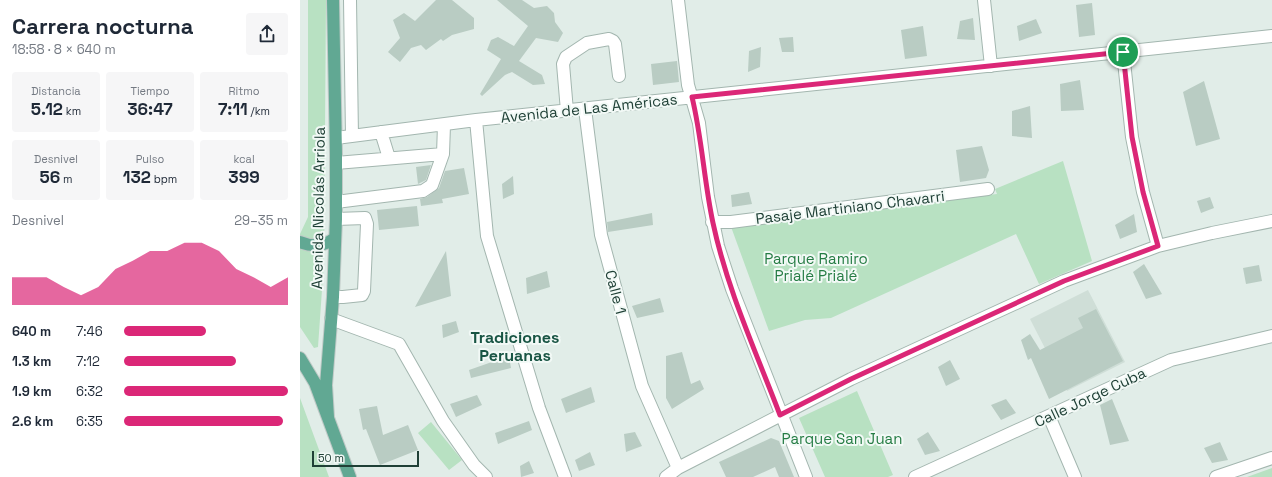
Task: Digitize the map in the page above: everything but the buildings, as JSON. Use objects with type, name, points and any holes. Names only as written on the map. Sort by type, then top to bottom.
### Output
[{"type":"main road","name":"Avenida Nicolás Arriola","points":[[328,417],[326,385],[333,297],[336,219],[333,0]]},
{"type":"main road","points":[[300,242],[311,246],[317,246],[330,242],[335,238]]},
{"type":"main road","points":[[300,358],[315,383],[350,477]]},
{"type":"street","points":[[350,0],[352,136]]},
{"type":"street","points":[[678,0],[688,85],[698,123],[712,222],[732,290],[780,415],[806,477]]},
{"type":"street","points":[[984,0],[991,66]]},
{"type":"street","name":"Avenida de Las Américas","points":[[336,138],[476,120],[1272,36]]},
{"type":"street","points":[[567,111],[563,64],[566,56],[587,43],[609,39],[615,44],[619,76]]},
{"type":"street","points":[[1123,52],[1133,144],[1143,192],[1158,246]]},
{"type":"street","name":"Calle 1","points":[[585,109],[601,235],[642,386],[678,468]]},
{"type":"street","points":[[476,120],[487,236],[539,408],[565,477]]},
{"type":"street","points":[[336,202],[423,191],[428,189],[432,185],[443,154],[444,125]]},
{"type":"street","points":[[380,132],[389,158]]},
{"type":"street","points":[[336,163],[443,154]]},
{"type":"street","name":"Pasaje Martiniano Chavarri","points":[[712,222],[731,222],[988,189]]},
{"type":"street","points":[[333,297],[357,296],[362,295],[364,291],[367,224],[365,218],[336,219]]},
{"type":"street","points":[[666,477],[678,468],[851,379],[1064,281],[1158,246],[1272,221]]},
{"type":"street","points":[[331,319],[399,344],[443,421],[474,465],[486,477]]},
{"type":"street","name":"Calle Jorge Cuba","points":[[914,477],[1170,360],[1272,336]]},
{"type":"street","points":[[1049,416],[1075,477]]},
{"type":"street","points":[[1216,477],[1272,458]]},
{"type":"shaded area","points":[[1088,290],[1125,362],[1067,391],[1030,319]]},
{"type":"green space","points":[[308,0],[326,0],[324,261],[318,347],[314,348],[300,327],[300,234],[308,217]]},
{"type":"green space","name":"Parque Ramiro Prialé Prialé","points":[[1063,161],[1092,261],[1039,284],[1016,234],[831,318],[805,320],[769,331],[730,224],[997,194],[995,189]]},
{"type":"green space","name":"Parque San Juan","points":[[857,391],[893,475],[888,477],[825,477],[799,418]]},
{"type":"green space","points":[[300,398],[329,477],[300,477]]},
{"type":"green space","points":[[431,422],[462,460],[449,470],[418,433]]},
{"type":"green space","points":[[1272,468],[1272,477],[1247,477]]},
{"type":"district","name":"Tradiciones Peruanas","points":[[515,346]]},
{"type":"route","points":[[1123,52],[1132,137],[1143,192],[1158,246],[1064,281],[851,379],[780,415],[732,290],[718,246],[712,222],[698,123],[692,97],[1123,52]]}]
